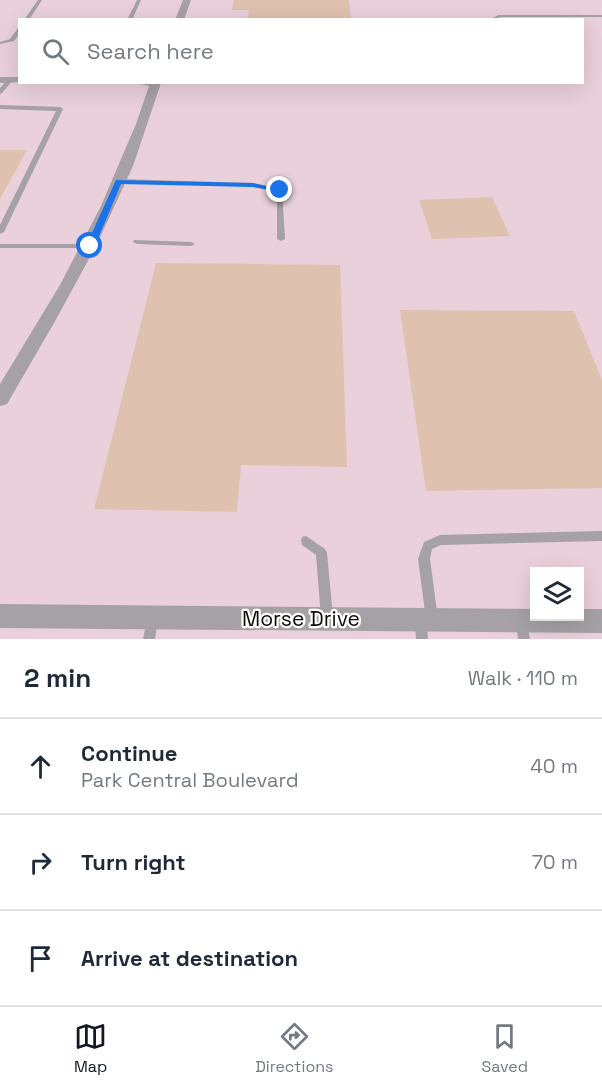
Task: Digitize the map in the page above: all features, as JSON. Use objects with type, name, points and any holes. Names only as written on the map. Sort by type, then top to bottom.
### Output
[{"type":"street","points":[[180,18],[187,0]]},
{"type":"street","points":[[0,399],[90,246],[144,122],[156,84]]},
{"type":"street","name":"Morse Drive","points":[[0,616],[150,628],[327,619],[523,630],[602,621]]},
{"type":"lane","points":[[27,18],[40,0]]},
{"type":"lane","points":[[130,18],[139,0]]},
{"type":"lane","points":[[494,18],[499,16],[602,16]]},
{"type":"lane","points":[[0,43],[12,40],[18,32]]},
{"type":"lane","points":[[0,92],[10,80]]},
{"type":"lane","points":[[0,108],[60,109],[0,232]]},
{"type":"lane","points":[[118,181],[253,185],[280,190],[280,239]]},
{"type":"lane","points":[[137,242],[191,244]]},
{"type":"lane","points":[[0,246],[90,246]]},
{"type":"lane","points":[[425,626],[424,559],[428,546],[440,540],[602,536]]},
{"type":"lane","points":[[306,541],[321,553],[327,619]]},
{"type":"shaded area","points":[[0,0],[602,0],[602,639],[0,639]]},
{"type":"building","points":[[234,0],[349,0],[351,18],[247,18],[249,10],[232,10]]},
{"type":"building","points":[[0,150],[27,150],[0,199]]},
{"type":"building","points":[[492,197],[510,236],[432,239],[419,200]]},
{"type":"building","points":[[156,263],[340,265],[347,467],[241,465],[237,512],[94,509]]},
{"type":"building","points":[[400,310],[574,311],[602,380],[602,488],[426,491]]},
{"type":"route","points":[[90,246],[118,181],[253,185],[280,190]]}]
